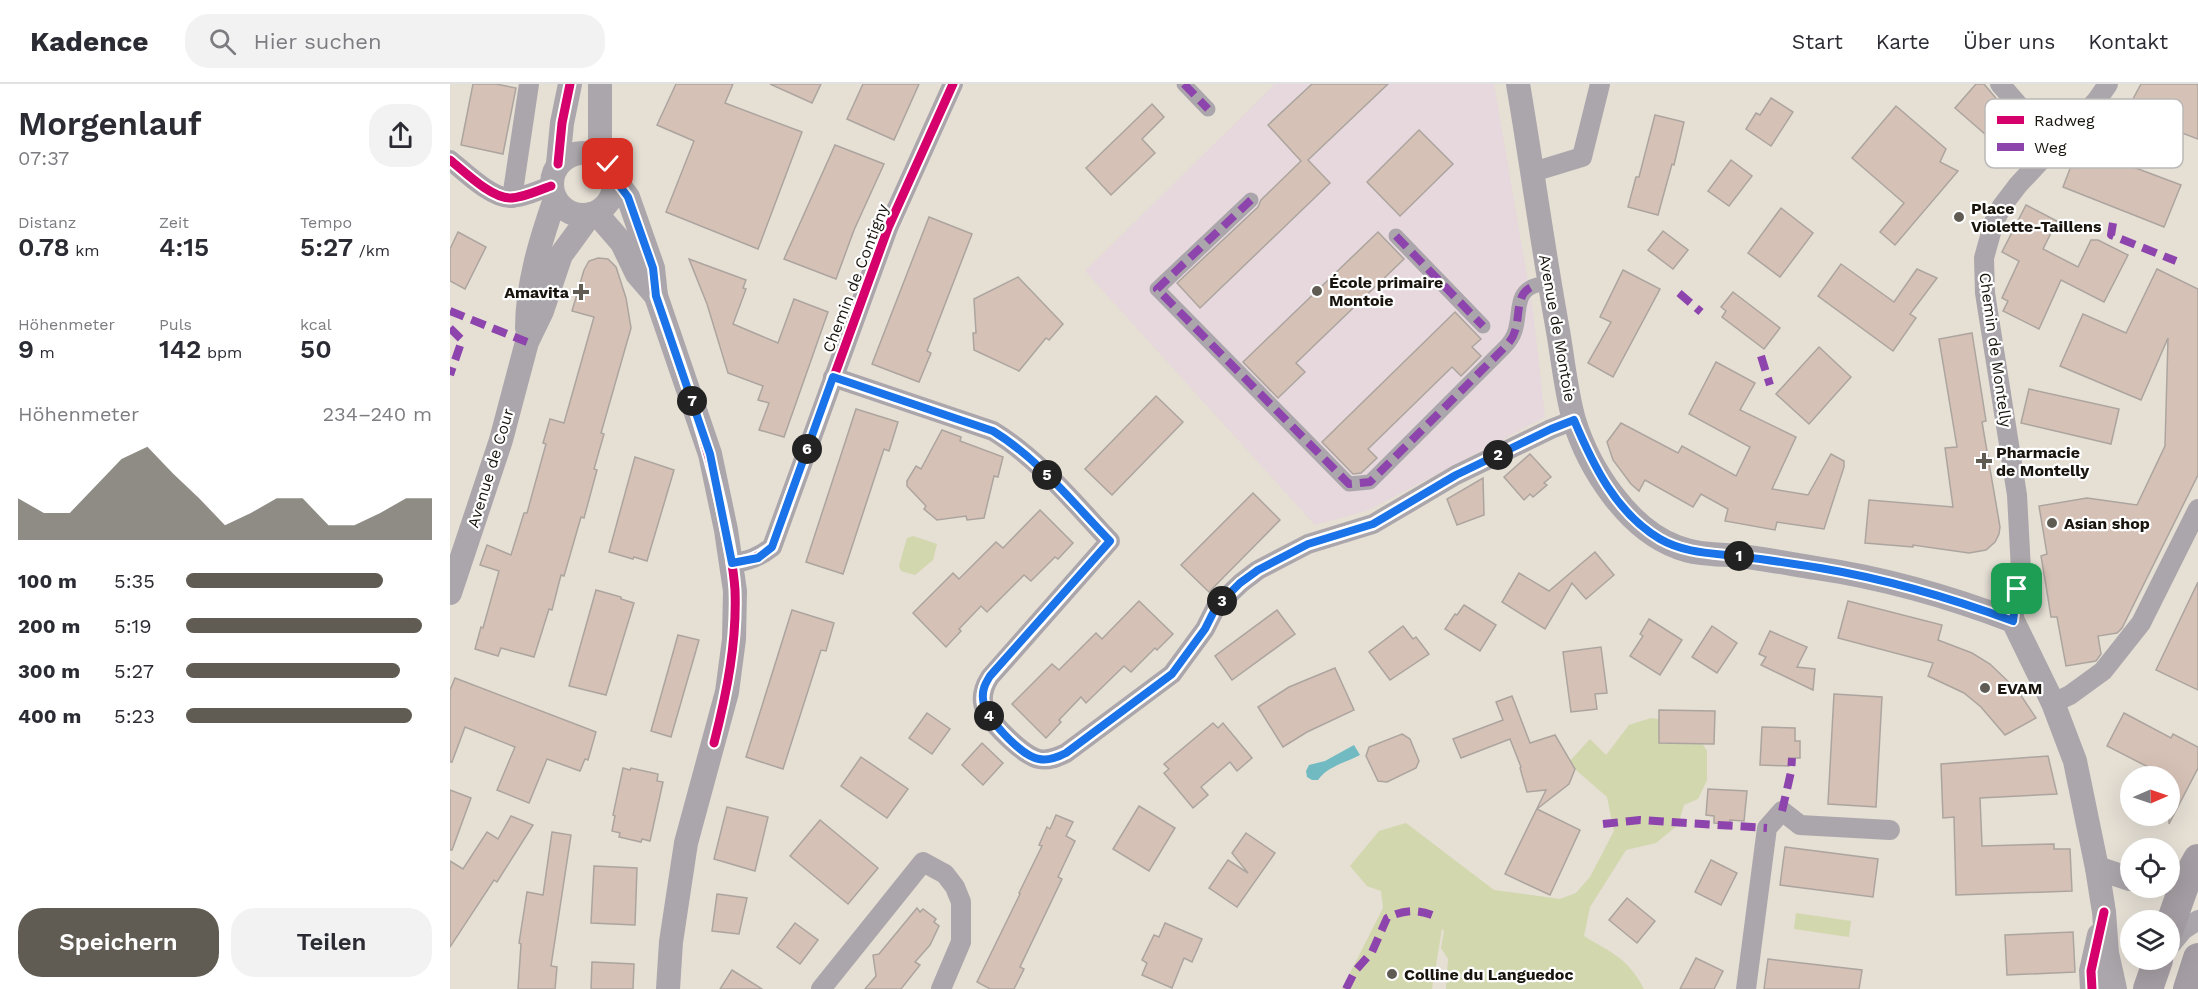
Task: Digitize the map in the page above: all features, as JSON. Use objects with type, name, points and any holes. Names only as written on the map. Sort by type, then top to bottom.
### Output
[{"type":"main road","points":[[2176,910],[2187,879]]},
{"type":"main road","points":[[2188,989],[2198,958]]},
{"type":"main road","points":[[2148,989],[2155,970]]},
{"type":"street","points":[[512,198],[529,84]]},
{"type":"street","name":"Avenue de Cour","points":[[528,342],[527,309],[532,278],[555,183],[562,123],[570,84]]},
{"type":"street","points":[[562,123],[600,84]]},
{"type":"street","points":[[600,84],[600,157]]},
{"type":"street","name":"Chemin de Contigny","points":[[732,563],[758,558],[772,547],[888,228],[953,84]]},
{"type":"street","points":[[1184,84],[1208,109]]},
{"type":"street","name":"Avenue de Montoie","points":[[1518,84],[1549,282],[1574,420],[1589,454],[1619,503],[1643,528],[1669,544],[1691,551],[1823,569],[1914,589],[1954,600],[2013,621]]},
{"type":"street","points":[[1533,172],[1582,157],[1600,84]]},
{"type":"street","points":[[2000,84],[2013,99]]},
{"type":"street","name":"Chemin de Montelly","points":[[2098,99],[2108,84]]},
{"type":"street","points":[[614,178],[611,198],[604,207],[594,213],[581,215],[570,213],[561,207],[555,183],[565,158],[583,152],[600,157],[608,164],[614,178],[628,197],[653,268],[656,296],[710,454],[732,563],[735,591],[734,639],[727,692],[686,843],[670,942],[668,989]]},
{"type":"street","points":[[450,160],[491,192],[503,197],[512,198],[555,183]]},
{"type":"street","name":"Chemin de Montelly","points":[[2013,621],[2021,570],[2017,495],[1985,293],[1984,258],[1994,222],[2002,206],[2034,168]]},
{"type":"street","points":[[1251,200],[1156,289],[1349,484],[1370,482],[1504,348],[1515,333],[1522,294],[1530,287],[1537,285]]},
{"type":"street","points":[[594,213],[622,243],[637,274],[656,296]]},
{"type":"street","name":"Avenue de Cour","points":[[450,593],[501,440],[528,342],[542,311],[561,255],[594,213]]},
{"type":"street","points":[[1396,236],[1483,326]]},
{"type":"street","points":[[833,377],[993,431],[1013,443],[1034,462],[1110,541],[990,676],[985,685],[983,700],[986,712],[1023,751],[1039,759],[1057,758],[1066,753],[1172,674],[1205,629],[1216,607],[1240,583],[1258,570],[1308,544],[1373,524],[1456,475],[1574,420]]},
{"type":"street","points":[[2053,703],[2070,695],[2103,671],[2141,622],[2198,509]]},
{"type":"street","points":[[2013,621],[2053,703],[2074,761],[2097,868],[2104,912],[2107,953],[2115,989]]},
{"type":"street","points":[[1746,989],[1767,828],[1782,811],[1800,825],[1890,830]]},
{"type":"street","points":[[821,989],[922,862],[945,874],[955,887],[962,902],[962,942],[941,989]]},
{"type":"street","points":[[2097,868],[2120,876]]},
{"type":"street","points":[[2092,989],[2091,971],[2104,912]]},
{"type":"street","points":[[2180,934],[2198,920]]},
{"type":"shaded area","name":"École primaire Montoie","points":[[1275,84],[1494,84],[1533,311],[1545,417],[1369,510],[1315,525],[1085,271]]},
{"type":"green space","points":[[913,536],[937,544],[933,560],[915,575],[901,571],[899,566],[907,538]]},
{"type":"green space","points":[[1651,718],[1689,724],[1707,751],[1707,780],[1698,799],[1684,805],[1678,825],[1656,843],[1626,850],[1590,907],[1584,936],[1625,963],[1644,989],[1446,989],[1448,959],[1441,948],[1444,931],[1442,929],[1432,989],[1342,989],[1383,908],[1381,891],[1367,886],[1350,866],[1379,831],[1406,823],[1494,890],[1560,899],[1576,893],[1590,877],[1614,831],[1607,797],[1568,763],[1590,739],[1606,755],[1629,725]]},
{"type":"green space","points":[[1796,913],[1851,921],[1849,937],[1794,929]]},
{"type":"water","points":[[1354,745],[1360,755],[1332,768],[1318,780],[1307,777],[1306,771],[1309,765],[1325,761]]},
{"type":"building","points":[[473,84],[496,84],[516,88],[503,154],[461,145]]},
{"type":"building","points":[[676,84],[733,84],[725,103],[802,132],[758,249],[666,212],[694,141],[657,125]]},
{"type":"building","points":[[770,84],[821,84],[812,103]]},
{"type":"building","points":[[863,84],[919,84],[894,140],[847,119]]},
{"type":"building","points":[[1312,84],[1388,84],[1308,160],[1330,183],[1200,308],[1177,283],[1258,207],[1261,200],[1301,161],[1268,125]]},
{"type":"building","points":[[1976,84],[1984,84],[1997,99],[1985,99],[1985,134],[1955,108]]},
{"type":"building","points":[[2141,84],[2198,84],[2198,139],[2183,133],[2183,99],[2133,99]]},
{"type":"building","points":[[1771,98],[1793,112],[1771,146],[1746,129],[1756,113],[1760,115]]},
{"type":"building","points":[[1152,104],[1164,117],[1142,139],[1155,153],[1111,195],[1086,168]]},
{"type":"building","points":[[1896,106],[1946,149],[1940,162],[1958,171],[1895,245],[1880,232],[1904,203],[1852,158]]},
{"type":"building","points":[[1655,115],[1684,122],[1674,165],[1672,164],[1658,215],[1628,207],[1636,177],[1639,177]]},
{"type":"building","points":[[1419,130],[1453,164],[1400,216],[1367,182]]},
{"type":"building","points":[[835,145],[884,164],[854,230],[836,279],[784,259]]},
{"type":"building","points":[[1731,160],[1752,176],[1729,206],[1708,191]]},
{"type":"building","points":[[2070,168],[2136,168],[2181,185],[2164,227],[2063,187]]},
{"type":"building","points":[[2026,205],[2057,221],[2043,249],[2078,267],[2091,240],[2098,240],[2128,255],[2104,302],[2061,280],[2039,329],[2003,311],[2008,301],[2002,298],[2019,261],[2002,252]]},
{"type":"building","points":[[1781,208],[1813,233],[1780,277],[1748,253]]},
{"type":"building","points":[[929,217],[972,234],[927,351],[931,353],[919,382],[872,364]]},
{"type":"building","points":[[1663,231],[1688,250],[1673,269],[1648,250]]},
{"type":"building","points":[[458,232],[486,247],[465,289],[450,281],[450,249]]},
{"type":"building","points":[[1378,232],[1404,259],[1296,363],[1305,372],[1278,398],[1243,362]]},
{"type":"building","points":[[598,258],[608,259],[616,267],[626,298],[631,328],[601,433],[604,434],[594,469],[597,470],[584,518],[581,517],[564,576],[561,575],[552,610],[549,609],[534,657],[501,648],[498,656],[475,649],[499,571],[480,565],[487,545],[511,555],[524,513],[527,513],[546,444],[543,443],[550,419],[564,423],[594,317],[572,311],[584,270],[589,261]]},
{"type":"building","points":[[689,259],[746,280],[743,288],[746,289],[733,324],[778,343],[794,299],[828,312],[784,437],[759,430],[769,403],[758,400],[763,386],[728,373],[707,304]]},
{"type":"building","points":[[1841,264],[1894,302],[1917,269],[1937,278],[1910,314],[1916,318],[1893,351],[1818,296]]},
{"type":"building","points":[[2157,269],[2198,289],[2198,475],[2122,628],[2117,633],[2098,636],[2101,654],[2096,661],[2066,666],[2057,617],[2051,617],[2041,556],[2047,554],[2039,506],[2087,498],[2137,505],[2165,446],[2168,338],[2141,400],[2060,366],[2083,314],[2126,333]]},
{"type":"building","points":[[1623,270],[1660,289],[1613,377],[1588,363],[1611,322],[1600,317]]},
{"type":"building","points":[[1018,277],[1063,324],[1049,340],[1046,338],[1019,371],[974,350],[973,333],[976,333],[974,299]]},
{"type":"building","points":[[1733,292],[1780,328],[1764,349],[1722,317],[1726,311],[1721,307]]},
{"type":"building","points":[[1455,312],[1481,339],[1472,347],[1481,356],[1461,376],[1452,367],[1368,449],[1377,458],[1361,473],[1353,474],[1322,442]]},
{"type":"building","points":[[1972,333],[1986,421],[1982,422],[2000,527],[1995,542],[1986,550],[1969,553],[1913,545],[1913,547],[1865,543],[1869,500],[1953,507],[1945,448],[1957,447],[1939,339]]},
{"type":"building","points":[[1819,347],[1851,377],[1809,424],[1776,394]]},
{"type":"building","points":[[1716,362],[1755,383],[1740,410],[1796,437],[1772,489],[1808,495],[1831,454],[1844,461],[1824,529],[1777,522],[1775,530],[1725,521],[1728,509],[1701,494],[1693,507],[1645,480],[1639,491],[1613,460],[1607,442],[1621,423],[1678,453],[1682,446],[1736,476],[1750,447],[1689,414]]},
{"type":"building","points":[[2029,389],[2119,409],[2111,444],[2021,423]]},
{"type":"building","points":[[1156,396],[1183,422],[1112,495],[1085,469]]},
{"type":"building","points":[[856,409],[898,422],[889,451],[884,449],[843,574],[806,562]]},
{"type":"building","points":[[942,430],[961,437],[960,441],[1003,457],[998,477],[994,476],[984,518],[967,520],[966,516],[937,520],[924,509],[926,506],[907,486],[907,481],[916,466],[921,469]]},
{"type":"building","points":[[1530,454],[1551,477],[1544,483],[1547,485],[1533,497],[1530,494],[1524,500],[1504,477]]},
{"type":"building","points":[[635,457],[674,470],[647,561],[609,552]]},
{"type":"building","points":[[1483,478],[1484,515],[1457,525],[1447,499]]},
{"type":"building","points":[[1253,493],[1280,520],[1209,592],[1181,565]]},
{"type":"building","points":[[1040,510],[1073,543],[1058,559],[1055,557],[1031,581],[1024,575],[987,612],[981,606],[946,647],[913,613],[953,573],[959,579],[996,542],[1003,548]]},
{"type":"building","points":[[1595,552],[1614,575],[1586,599],[1572,583],[1545,629],[1502,602],[1519,573],[1549,591]]},
{"type":"building","points":[[2198,582],[2198,690],[2156,670]]},
{"type":"building","points":[[596,590],[634,603],[606,695],[569,686]]},
{"type":"building","points":[[1139,601],[1173,634],[1131,672],[1124,666],[1086,703],[1081,697],[1046,738],[1012,704],[1052,664],[1059,670],[1096,633],[1102,639]]},
{"type":"building","points":[[1848,601],[1942,625],[1938,640],[1972,653],[1990,664],[2018,691],[2036,718],[2005,735],[1981,707],[1964,693],[1928,676],[1933,663],[1838,638]]},
{"type":"building","points":[[1464,605],[1496,625],[1480,651],[1445,629]]},
{"type":"building","points":[[792,610],[834,623],[826,651],[821,650],[783,769],[746,757]]},
{"type":"building","points":[[1277,610],[1295,634],[1232,680],[1215,656]]},
{"type":"building","points":[[1649,619],[1682,640],[1660,675],[1630,656],[1643,636],[1640,634]]},
{"type":"building","points":[[1403,626],[1413,639],[1416,637],[1429,654],[1390,680],[1369,652]]},
{"type":"building","points":[[1712,626],[1737,643],[1717,673],[1692,657]]},
{"type":"building","points":[[1770,631],[1807,647],[1797,667],[1815,669],[1813,690],[1761,665],[1766,657],[1759,654]]},
{"type":"building","points":[[678,635],[699,640],[671,737],[651,731]]},
{"type":"building","points":[[1601,647],[1607,693],[1595,694],[1597,709],[1571,712],[1563,652]]},
{"type":"building","points":[[1335,668],[1354,710],[1307,732],[1283,747],[1258,707],[1289,687]]},
{"type":"building","points":[[455,678],[596,732],[588,760],[585,759],[580,771],[547,759],[529,803],[497,790],[515,747],[465,727],[452,762],[450,762],[450,690]]},
{"type":"building","points":[[1834,694],[1882,697],[1876,807],[1828,804]]},
{"type":"building","points":[[1512,696],[1530,743],[1555,735],[1575,769],[1569,784],[1537,809],[1580,830],[1550,895],[1505,874],[1546,790],[1527,792],[1521,767],[1510,739],[1461,758],[1453,739],[1503,720],[1496,702]]},
{"type":"building","points":[[1659,710],[1715,711],[1714,744],[1659,743]]},
{"type":"building","points":[[927,713],[950,729],[932,754],[909,738]]},
{"type":"building","points":[[2124,713],[2171,738],[2173,734],[2198,747],[2198,768],[2180,803],[2180,766],[2146,766],[2107,746]]},
{"type":"building","points":[[1213,723],[1218,728],[1223,723],[1252,758],[1237,771],[1230,762],[1201,787],[1208,795],[1193,808],[1164,773],[1169,769],[1164,764]]},
{"type":"building","points":[[1762,727],[1795,728],[1795,741],[1800,741],[1800,758],[1789,758],[1789,766],[1760,765]]},
{"type":"building","points":[[1402,734],[1410,739],[1419,761],[1416,768],[1387,782],[1378,781],[1366,756],[1369,747]]},
{"type":"building","points":[[982,743],[1003,763],[983,785],[962,765]]},
{"type":"building","points":[[2048,756],[2057,794],[1980,798],[1982,846],[2054,844],[2054,849],[2070,849],[2072,891],[1956,895],[1954,817],[1943,818],[1941,764]]},
{"type":"building","points":[[861,757],[908,789],[887,818],[841,786]]},
{"type":"building","points":[[623,768],[658,774],[657,781],[663,782],[650,841],[642,839],[641,842],[619,837],[620,833],[612,831]]},
{"type":"building","points":[[1708,789],[1747,791],[1744,821],[1730,820],[1730,824],[1714,823],[1714,816],[1706,815]]},
{"type":"building","points":[[450,790],[471,798],[452,850],[450,850]]},
{"type":"building","points":[[1139,806],[1175,828],[1149,871],[1113,849]]},
{"type":"building","points":[[727,807],[768,817],[755,871],[714,859]]},
{"type":"building","points":[[1056,815],[1073,822],[1066,836],[1075,841],[1058,877],[1062,879],[1020,967],[1024,969],[1014,989],[990,989],[977,982],[1042,846],[1039,845],[1047,827],[1050,829]]},
{"type":"building","points":[[511,816],[533,825],[497,882],[494,880],[450,947],[450,861],[463,869],[487,832],[498,839]]},
{"type":"building","points":[[820,820],[878,868],[848,904],[790,856]]},
{"type":"building","points":[[552,832],[571,835],[551,966],[557,967],[555,989],[518,989],[521,944],[519,943],[527,892],[543,895]]},
{"type":"building","points":[[1246,833],[1275,853],[1237,907],[1209,888],[1228,860],[1248,873],[1232,853]]},
{"type":"building","points":[[1785,847],[1878,859],[1873,897],[1780,885]]},
{"type":"building","points":[[1711,860],[1737,873],[1721,905],[1695,892]]},
{"type":"building","points":[[594,866],[637,868],[635,925],[591,923]]},
{"type":"building","points":[[717,894],[747,898],[739,934],[712,931]]},
{"type":"building","points":[[1627,898],[1655,921],[1637,943],[1609,920]]},
{"type":"building","points":[[917,908],[920,912],[923,909],[936,919],[934,922],[939,926],[930,945],[915,962],[920,965],[901,989],[865,989],[876,976],[873,955],[879,954]]},
{"type":"building","points":[[795,923],[818,940],[800,964],[777,947]]},
{"type":"building","points":[[1165,923],[1202,939],[1192,962],[1184,958],[1172,988],[1142,975],[1147,963],[1142,960],[1154,935],[1159,937]]},
{"type":"building","points":[[2073,932],[2075,972],[2007,975],[2005,935]]},
{"type":"building","points":[[1696,958],[1723,971],[1714,989],[1680,989]]},
{"type":"building","points":[[1768,959],[1862,970],[1859,989],[1764,989]]},
{"type":"building","points":[[592,962],[634,964],[633,989],[591,989]]},
{"type":"building","points":[[732,970],[762,989],[720,989]]},
{"type":"marked path","points":[[1184,84],[1208,109]]},
{"type":"marked path","points":[[1251,200],[1157,289],[1349,484],[1370,482],[1506,346],[1515,331],[1522,297],[1525,292],[1537,285]]},
{"type":"marked path","points":[[2113,223],[2111,235],[2176,261]]},
{"type":"marked path","points":[[1396,236],[1483,326]]},
{"type":"marked path","points":[[1679,293],[1701,312]]},
{"type":"marked path","points":[[450,311],[527,342]]},
{"type":"marked path","points":[[450,328],[462,340],[450,375]]},
{"type":"marked path","points":[[1761,356],[1770,385]]},
{"type":"marked path","points":[[1782,811],[1792,758]]},
{"type":"marked path","points":[[1603,824],[1640,820],[1767,828]]},
{"type":"marked path","points":[[1346,989],[1355,971],[1372,952],[1387,918],[1410,911],[1432,915]]},
{"type":"cycle path","points":[[558,164],[562,123],[570,84]]},
{"type":"cycle path","points":[[732,563],[754,558],[772,547],[888,228],[953,84]]},
{"type":"cycle path","points":[[450,160],[478,184],[503,197],[520,197],[551,186]]},
{"type":"cycle path","points":[[656,296],[692,399],[721,505],[733,568],[735,590],[733,648],[714,743]]},
{"type":"cycle path","points":[[833,377],[993,431],[1041,468],[1110,541],[990,677],[984,690],[984,708],[996,725],[1010,740],[1039,759],[1053,758],[1066,753],[1172,674],[1205,629],[1216,607],[1258,570],[1308,544],[1373,524],[1456,475],[1574,420]]},
{"type":"cycle path","points":[[2092,989],[2091,971],[2104,912]]},
{"type":"place","name":"Place Violette-Taillens","points":[[1959,217]]},
{"type":"place","name":"École primaire Montoie","points":[[1317,291]]},
{"type":"place","name":"Amavita","points":[[581,292]]},
{"type":"place","name":"Pharmacie de Montelly","points":[[1984,461]]},
{"type":"place","name":"Asian shop","points":[[2052,523]]},
{"type":"place","name":"EVAM","points":[[1985,688]]},
{"type":"place","name":"Colline du Languedoc","points":[[1392,974]]},
{"type":"route","points":[[608,164],[614,178],[628,197],[653,268],[656,296],[710,454],[732,563],[758,558],[772,547],[833,377],[993,431],[1013,443],[1034,462],[1110,541],[990,676],[985,685],[983,700],[986,712],[1023,751],[1032,757],[1057,758],[1066,753],[1172,674],[1205,629],[1216,607],[1240,583],[1258,570],[1308,544],[1373,524],[1456,475],[1574,420],[1589,454],[1619,503],[1643,528],[1677,547],[1701,553],[1747,557],[1823,569],[1914,589],[1954,600],[2013,621],[2017,589]]}]
